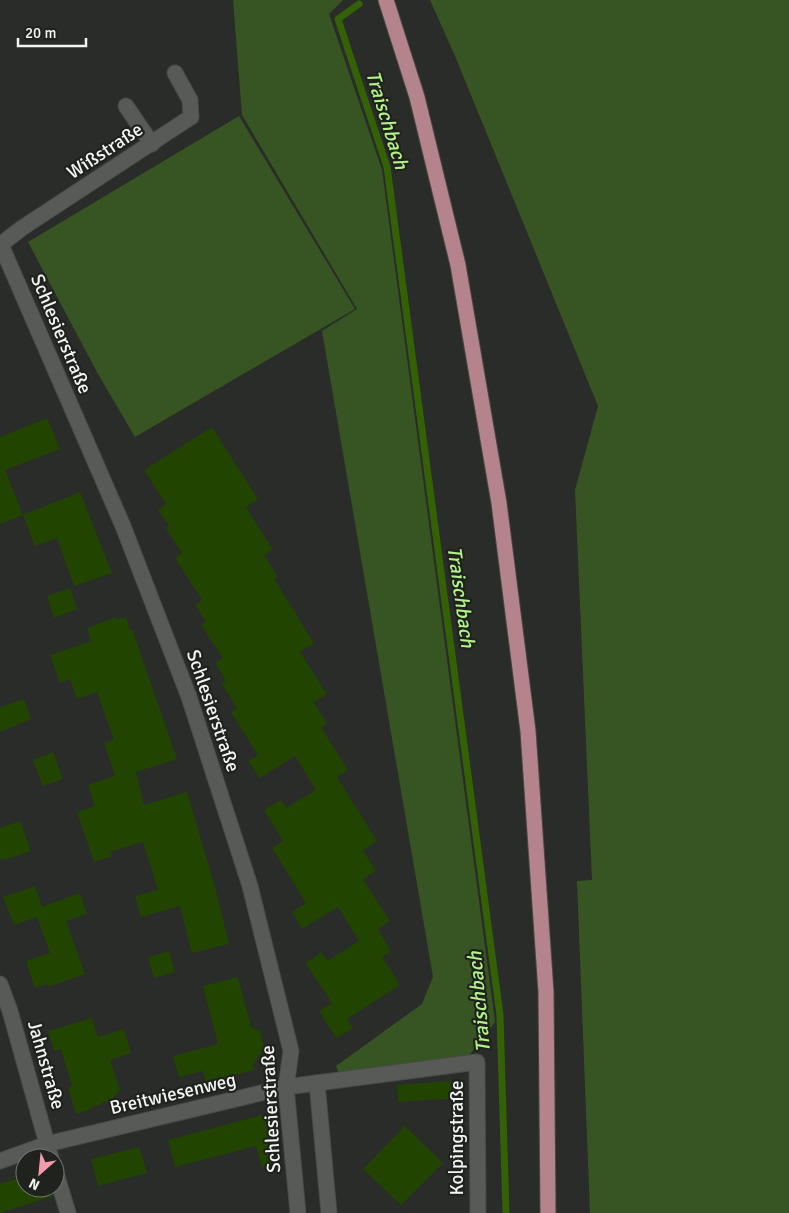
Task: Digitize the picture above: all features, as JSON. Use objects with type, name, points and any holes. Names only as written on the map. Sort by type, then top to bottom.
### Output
[{"type":"main road","points":[[386,0],[417,97],[458,265],[500,502],[528,731],[545,982],[548,1213]]},
{"type":"street","name":"Wißstraße","points":[[0,245],[22,228],[191,118],[190,100],[175,73]]},
{"type":"street","points":[[126,106],[152,144]]},
{"type":"street","name":"Schlesierstraße","points":[[0,245],[123,526],[189,696],[250,886],[291,1050],[286,1088],[298,1213]]},
{"type":"street","name":"Jahnstraße","points":[[0,984],[10,1011],[48,1148]]},
{"type":"street","name":"Breitwiesenweg","points":[[60,1148],[286,1088],[477,1062]]},
{"type":"street","name":"Kolpingstraße","points":[[477,1062],[478,1213]]},
{"type":"street","points":[[317,1083],[329,1213]]},
{"type":"street","name":"Breitwiesenweg","points":[[0,1161],[15,1158]]},
{"type":"street","points":[[63,1198],[68,1213]]},
{"type":"green space","points":[[233,0],[343,0],[329,14],[382,170],[495,1022],[467,1058],[339,1073],[336,1066],[422,1004],[433,977],[322,331],[357,309],[242,115]]},
{"type":"green space","points":[[430,0],[789,0],[789,1213],[590,1213],[577,881],[592,880],[575,490],[598,406],[455,56]]},
{"type":"green space","points":[[239,116],[355,309],[135,437],[98,374],[28,242]]},
{"type":"building","points":[[47,418],[60,449],[5,470],[23,515],[0,524],[0,437]]},
{"type":"building","points":[[212,427],[258,499],[246,507],[273,550],[264,555],[278,577],[274,579],[314,643],[300,652],[327,694],[314,702],[327,724],[321,727],[348,770],[337,777],[377,841],[363,850],[376,871],[363,879],[390,921],[378,929],[391,951],[382,957],[400,985],[347,1019],[353,1028],[336,1038],[319,1011],[332,1003],[305,963],[322,952],[327,961],[359,941],[338,907],[302,929],[292,912],[306,903],[272,848],[283,841],[264,810],[281,800],[286,808],[316,790],[295,756],[260,778],[248,761],[258,755],[231,712],[237,708],[221,683],[226,681],[215,663],[223,658],[201,625],[206,622],[195,605],[202,600],[175,558],[182,553],[166,528],[169,526],[158,510],[166,504],[144,470]]},
{"type":"building","points":[[80,492],[112,573],[74,586],[57,538],[35,546],[23,515]]},
{"type":"building","points":[[70,588],[77,609],[54,618],[47,596]]},
{"type":"building","points":[[116,617],[117,620],[126,617],[130,630],[132,629],[177,759],[136,772],[144,805],[187,792],[215,887],[229,944],[192,953],[180,906],[141,917],[135,896],[158,890],[143,842],[110,852],[112,856],[94,862],[77,812],[95,806],[88,785],[115,776],[104,743],[114,740],[97,692],[77,699],[70,679],[60,683],[50,655],[91,641],[87,628]]},
{"type":"building","points":[[24,699],[31,719],[0,732],[0,707]]},
{"type":"building","points":[[53,752],[63,779],[43,786],[33,760]]},
{"type":"building","points":[[20,821],[31,851],[0,860],[0,828]]},
{"type":"building","points":[[35,886],[42,907],[80,893],[87,914],[66,921],[85,974],[48,987],[47,984],[35,988],[26,961],[50,953],[37,917],[14,925],[3,897]]},
{"type":"building","points":[[169,951],[175,972],[154,978],[148,957]]},
{"type":"building","points":[[238,977],[251,1027],[260,1031],[264,1048],[253,1065],[254,1070],[206,1082],[203,1071],[179,1077],[173,1056],[218,1044],[203,986]]},
{"type":"building","points":[[92,1018],[98,1037],[124,1029],[131,1053],[110,1060],[120,1090],[110,1102],[105,1101],[99,1106],[94,1105],[91,1109],[76,1114],[68,1088],[72,1086],[61,1049],[54,1051],[48,1031]]},
{"type":"building","points":[[462,1080],[463,1098],[398,1102],[397,1085]]},
{"type":"building","points":[[266,1114],[267,1125],[276,1124],[281,1162],[262,1167],[256,1146],[175,1167],[168,1140]]},
{"type":"building","points":[[405,1126],[443,1163],[401,1205],[363,1169]]},
{"type":"building","points":[[139,1147],[147,1173],[98,1186],[91,1159]]},
{"type":"building","points":[[15,1179],[15,1198],[47,1198],[0,1213],[0,1184]]},
{"type":"waterway","name":"Traischbach","points":[[359,4],[338,19],[387,167],[500,1015],[506,1213]]}]
